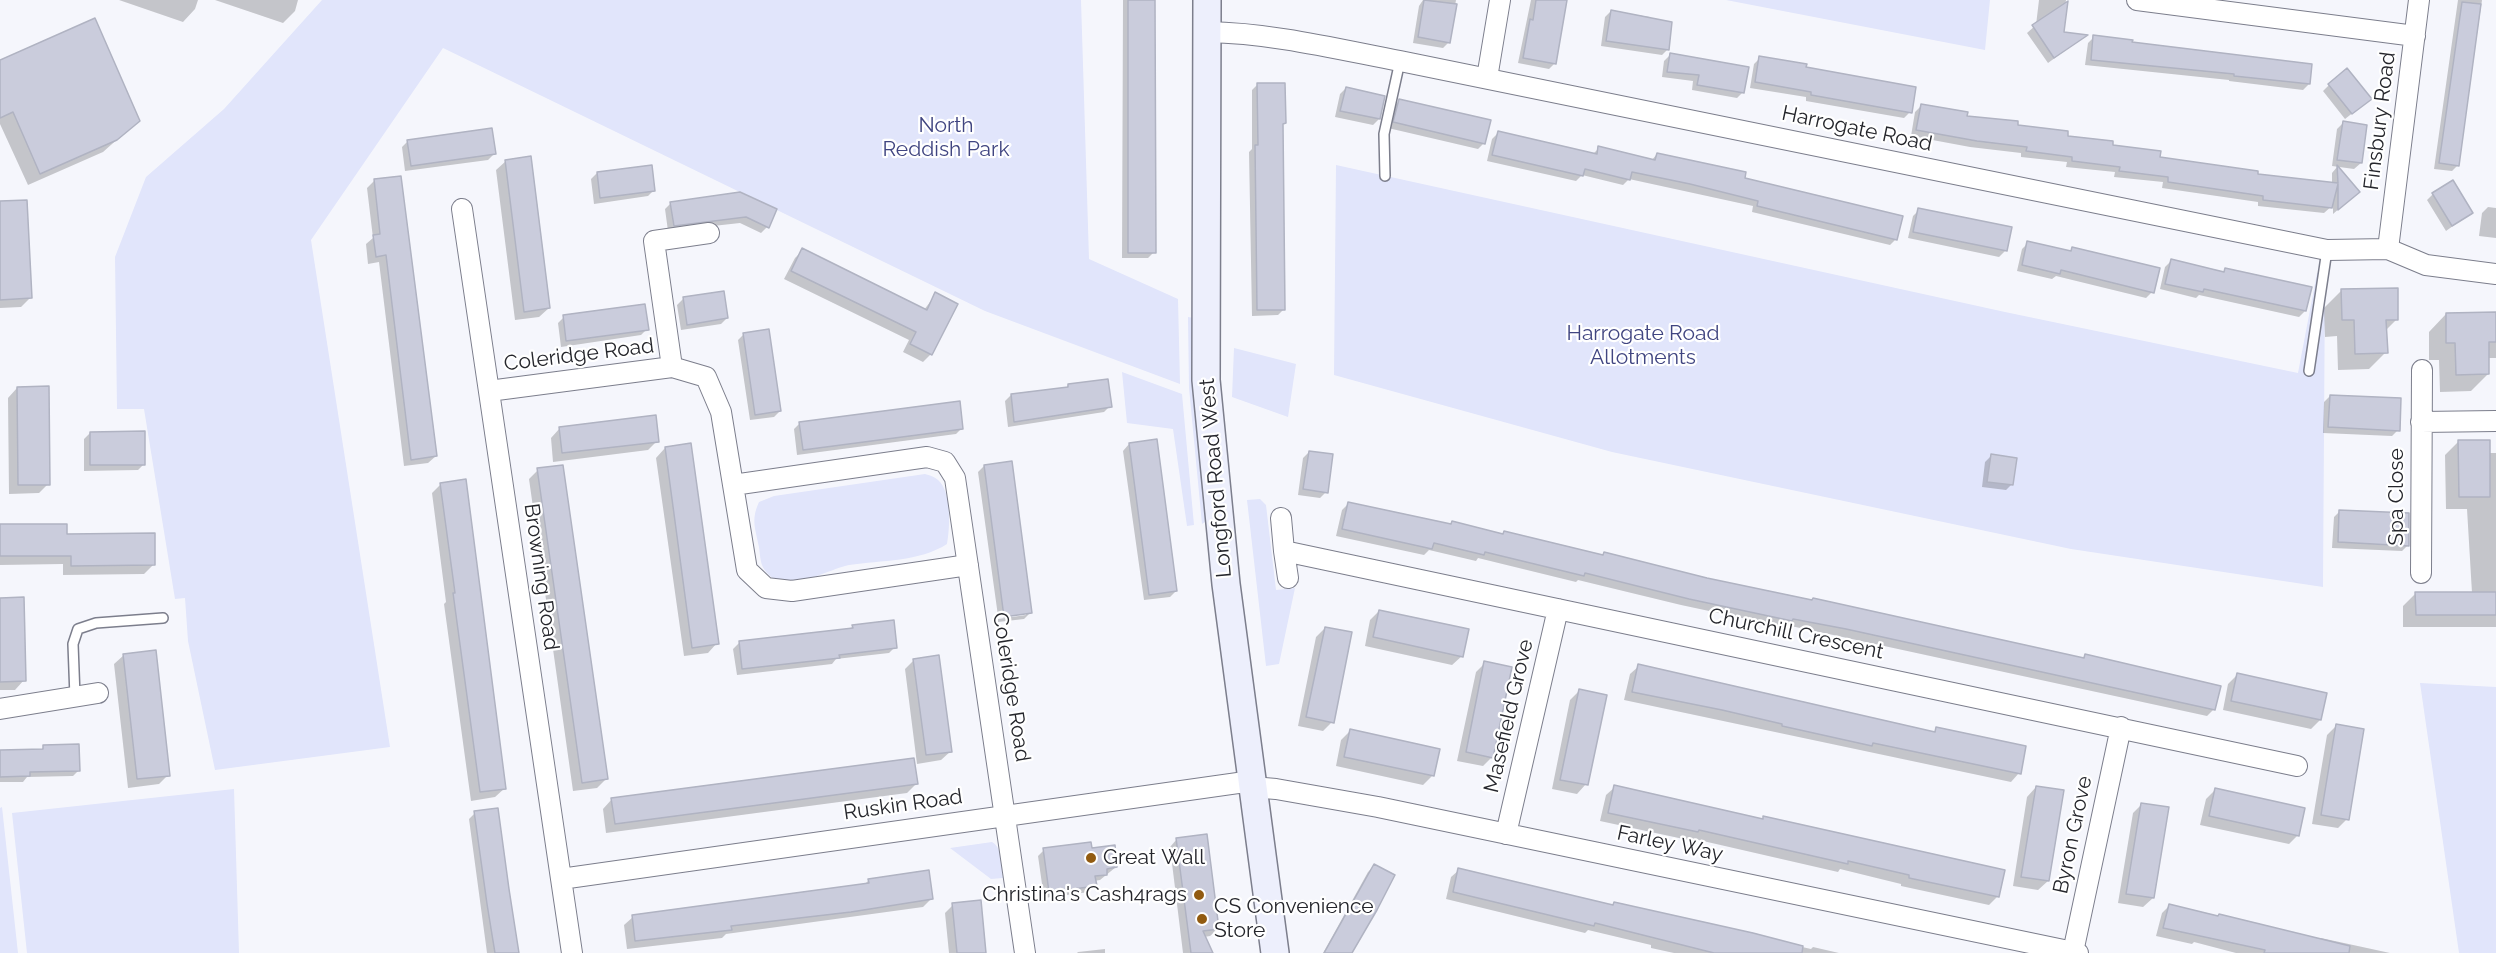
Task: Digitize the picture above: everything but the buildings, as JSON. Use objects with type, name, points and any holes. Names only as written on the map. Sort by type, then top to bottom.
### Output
[{"type":"street","name":"Longford Road West","points":[[1207,0],[1206,380],[1226,584],[1275,953]]},
{"type":"street","points":[[1486,78],[1500,0]]},
{"type":"street","points":[[2138,0],[2415,36]]},
{"type":"street","name":"Finsbury Road","points":[[2388,249],[2419,0]]},
{"type":"street","name":"Harrogate Road","points":[[1207,32],[1292,41],[1400,61],[2327,250],[2388,249],[2426,265],[2496,274]]},
{"type":"street","name":"Browning Road","points":[[462,209],[572,953]]},
{"type":"street","points":[[672,367],[654,241],[709,233]]},
{"type":"street","name":"Coleridge Road","points":[[489,391],[672,367],[706,377],[721,412],[747,570],[766,588],[792,591],[968,566]]},
{"type":"street","name":"Spa Close","points":[[2421,573],[2422,370]]},
{"type":"street","name":"Spa Close","points":[[2421,422],[2496,421]]},
{"type":"street","name":"Coleridge Road","points":[[733,485],[927,457],[945,462],[955,477],[1025,953]]},
{"type":"street","points":[[1281,518],[1288,578]]},
{"type":"street","name":"Churchill Crescent","points":[[1284,551],[2297,766]]},
{"type":"street","name":"Masefield Grove","points":[[1506,834],[1558,609]]},
{"type":"street","points":[[0,709],[98,693]]},
{"type":"street","name":"Byron Grove","points":[[2075,952],[2121,727]]},
{"type":"street","name":"Ruskin Road","points":[[561,879],[1006,816],[1252,784]]},
{"type":"street","name":"Farley Way","points":[[1252,784],[1378,807],[2075,952]]},
{"type":"lane","points":[[1385,176],[1384,134],[1400,61]]},
{"type":"lane","points":[[2309,371],[2327,250]]},
{"type":"lane","points":[[75,697],[73,644],[78,629],[96,623],[163,618]]},
{"type":"green space","name":"North Reddish Park","points":[[322,0],[1081,0],[1089,259],[1178,299],[1180,384],[985,311],[443,48],[311,240],[390,747],[215,770],[188,641],[185,598],[175,599],[144,409],[117,409],[115,257],[146,177],[224,109]]},
{"type":"green space","points":[[1726,0],[1990,0],[1985,50]]},
{"type":"green space","name":"Harrogate Road Allotments","points":[[1336,165],[2005,312],[2298,373],[2317,273],[2325,275],[2323,587],[2071,549],[1612,452],[1334,375]]},
{"type":"green space","points":[[1188,317],[1194,318],[1208,520],[1202,524],[1189,388]]},
{"type":"green space","points":[[1234,348],[1296,364],[1288,417],[1232,397]]},
{"type":"green space","points":[[1122,372],[1182,394],[1194,525],[1187,526],[1173,429],[1127,423]]},
{"type":"green space","points":[[925,474],[938,480],[946,493],[949,520],[947,544],[925,554],[849,565],[792,582],[772,577],[764,569],[754,524],[759,502],[774,496]]},
{"type":"green space","points":[[1260,499],[1266,505],[1276,590],[1295,588],[1279,664],[1266,666],[1247,500]]},
{"type":"green space","points":[[2420,683],[2496,687],[2496,953],[2459,953]]},
{"type":"green space","points":[[234,789],[239,953],[27,953],[12,813]]},
{"type":"green space","points":[[2,807],[18,953],[0,953],[0,808]]},
{"type":"green space","points":[[992,842],[1000,853],[1003,878],[991,879],[950,848]]},
{"type":"place","name":"Great Wall","points":[[1091,858]]},
{"type":"place","name":"Christina's Cash4rags","points":[[1199,895]]},
{"type":"place","name":"CS Convenience Store","points":[[1202,919]]}]
